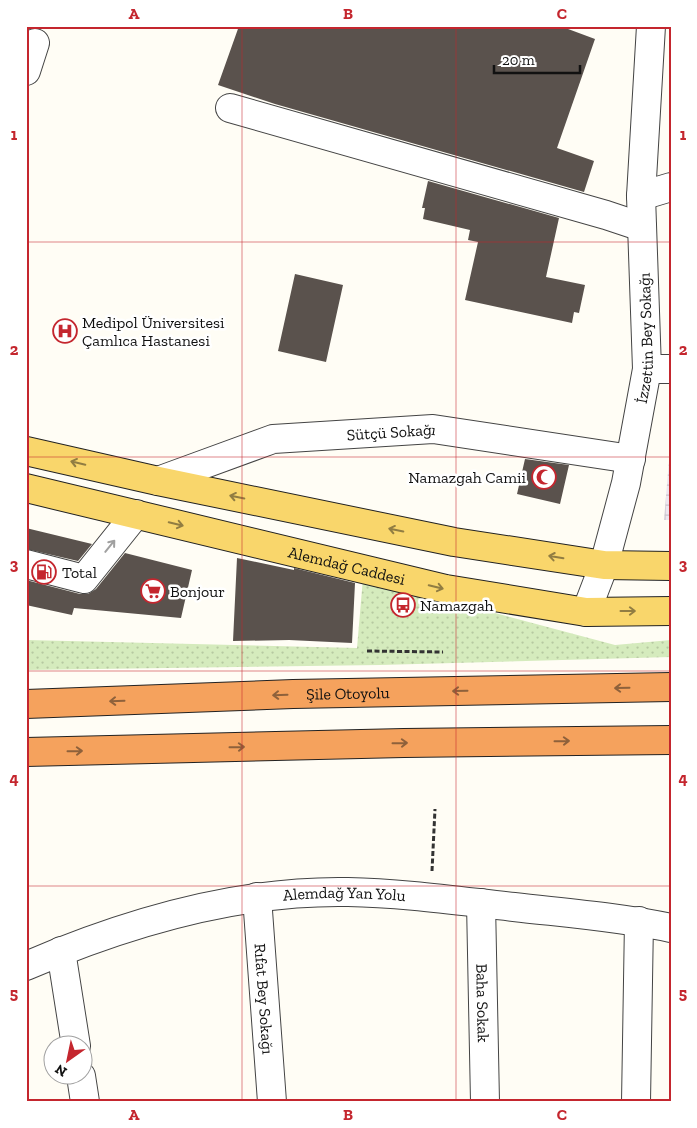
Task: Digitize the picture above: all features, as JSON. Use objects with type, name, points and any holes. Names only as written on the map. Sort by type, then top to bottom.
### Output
[{"type":"highway","name":"Şile Otoyolu","points":[[26,704],[293,694],[671,687]]},
{"type":"highway","points":[[26,752],[404,742],[671,740]]},
{"type":"main road","points":[[26,451],[158,481],[454,542],[604,565],[671,566]]},
{"type":"main road","name":"Alemdağ Caddesi","points":[[26,488],[446,589],[586,612],[671,611]]},
{"type":"street","name":"İzzettin Bey Sokağı","points":[[586,612],[604,565],[631,459],[659,369],[642,227],[641,196],[651,26]]},
{"type":"street","points":[[26,71],[36,42]]},
{"type":"street","points":[[230,108],[597,212],[642,227]]},
{"type":"street","points":[[641,196],[671,187]]},
{"type":"street","name":"Sütçü Sokağı","points":[[158,481],[273,439],[433,429],[631,459]]},
{"type":"street","points":[[26,564],[84,578],[136,514]]},
{"type":"street","name":"Alemdağ Yan Yolu","points":[[27,962],[164,917],[257,898],[348,892],[481,903],[639,921],[671,928]]},
{"type":"street","name":"Rıfat Bey Sokağı","points":[[257,898],[272,1102]]},
{"type":"street","name":"Baha Sokak","points":[[481,903],[485,1102]]},
{"type":"street","points":[[636,1102],[639,921]]},
{"type":"street","points":[[61,951],[74,1036]]},
{"type":"street","points":[[82,1086],[85,1102]]},
{"type":"path","points":[[367,651],[443,652]]},
{"type":"path","points":[[431,899],[435,809]]},
{"type":"shaded area","points":[[671,436],[671,520],[664,520]]},
{"type":"green space","points":[[363,578],[615,645],[671,640],[671,657],[380,665],[26,670],[26,640],[357,648]]},
{"type":"building","points":[[239,26],[560,26],[595,39],[557,148],[594,161],[584,192],[275,104],[218,85]]},
{"type":"building","points":[[428,181],[559,218],[546,277],[585,285],[579,313],[574,312],[572,323],[465,300],[478,242],[468,240],[470,230],[423,219],[425,208],[422,208]]},
{"type":"building","points":[[295,274],[343,285],[326,362],[278,351]]},
{"type":"building","name":"Namazgah Camii","points":[[525,459],[569,465],[560,504],[517,494]]},
{"type":"building","points":[[26,528],[92,544],[78,561],[26,549]]},
{"type":"building","points":[[125,553],[192,570],[181,618],[74,608],[72,615],[26,605],[26,580],[80,594],[88,594],[96,589]]},
{"type":"building","points":[[237,558],[294,570],[294,568],[355,583],[352,643],[289,640],[233,641]]},
{"type":"place","name":"Medipol Üniversitesi Çamlıca Hastanesi","points":[[65,331]]},
{"type":"place","name":"Namazgah Camii","points":[[544,477]]},
{"type":"place","name":"Total","points":[[44,572]]},
{"type":"place","name":"Bonjour","points":[[153,591]]},
{"type":"place","name":"Namazgah","points":[[403,605]]}]
